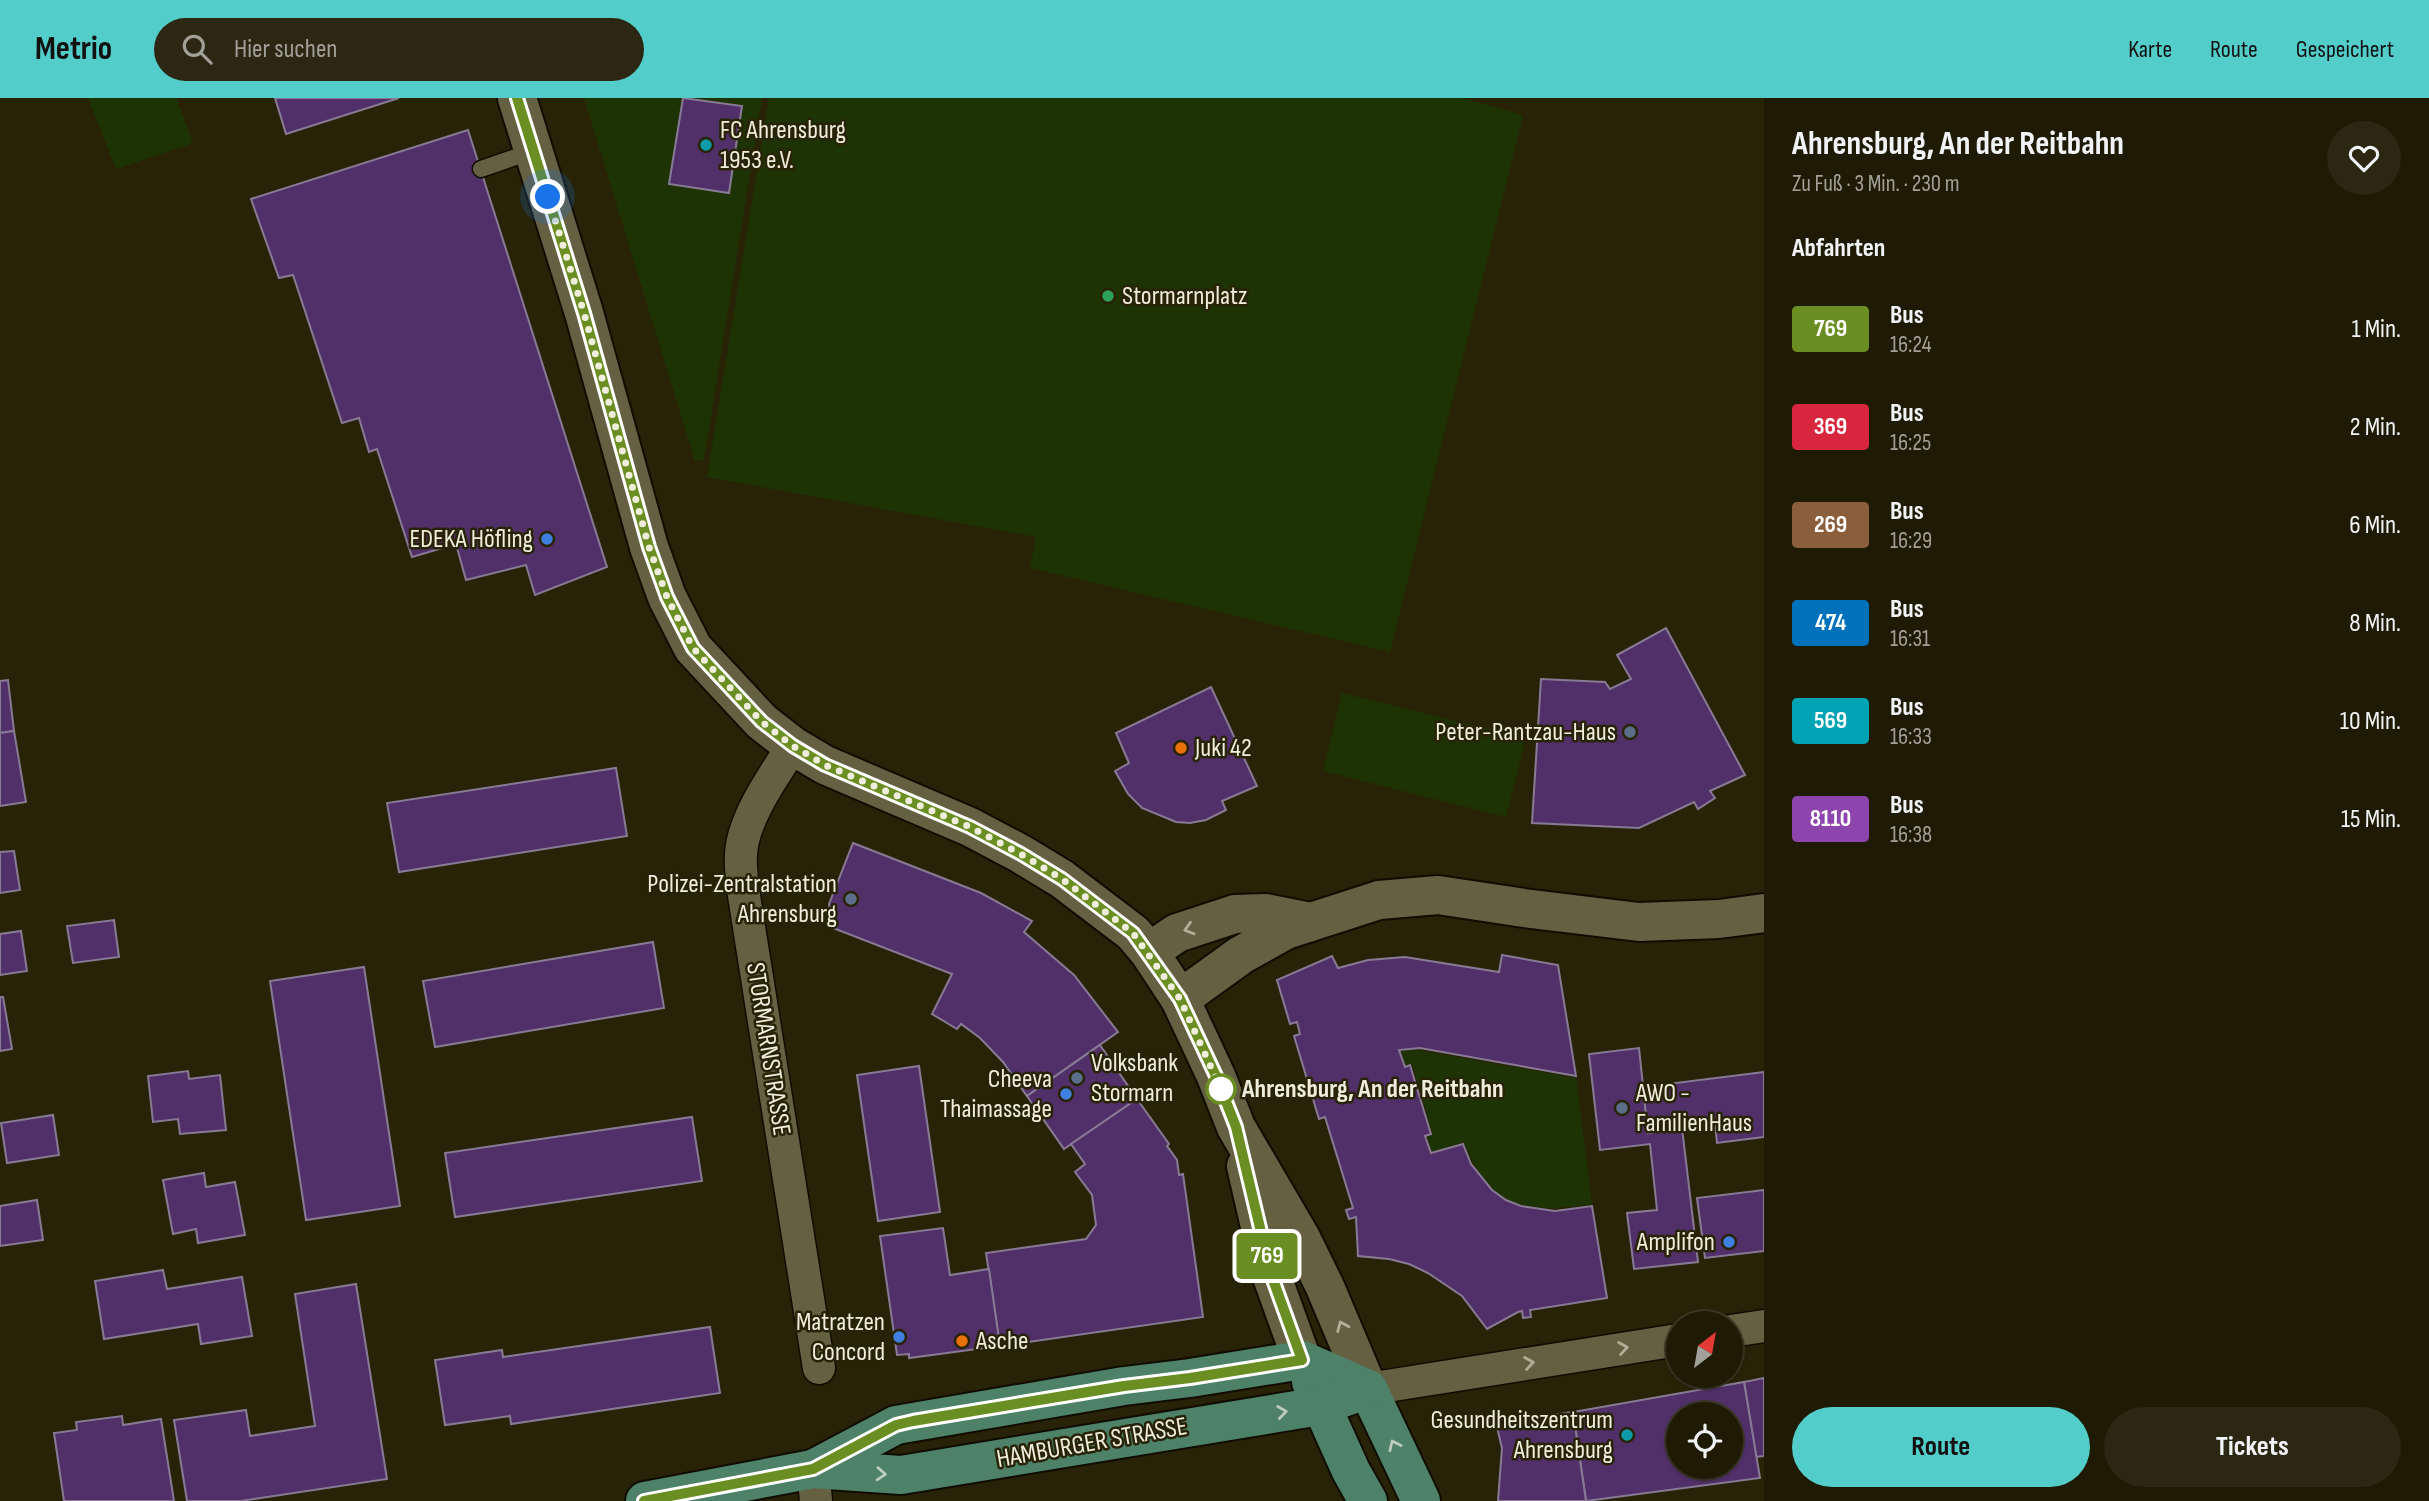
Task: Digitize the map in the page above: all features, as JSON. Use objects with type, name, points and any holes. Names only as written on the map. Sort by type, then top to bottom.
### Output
[{"type":"main road","points":[[1302,1360],[1368,1389],[1422,1501]]},
{"type":"main road","points":[[1302,1360],[1320,1406],[1368,1501]]},
{"type":"main road","name":"HAMBURGER STRASSE","points":[[814,1485],[896,1425],[1124,1386],[1302,1360]]},
{"type":"main road","name":"HAMBURGER STRASSE","points":[[645,1501],[901,1475],[1320,1406],[1368,1389]]},
{"type":"street","points":[[517,98],[584,313],[649,547],[667,597],[693,648],[762,722],[793,746],[825,765],[970,827],[1021,854],[1062,879],[1133,933],[1180,999],[1216,1076],[1236,1127],[1271,1274],[1302,1360]]},
{"type":"street","name":"STORMARNSTRASSE","points":[[793,746],[765,790],[747,828],[740,853],[742,883],[819,1368]]},
{"type":"street","points":[[1180,999],[1241,955],[1286,930],[1378,900],[1438,895],[1639,922],[1719,919],[1764,913]]},
{"type":"street","points":[[1149,953],[1177,933],[1235,914],[1265,913],[1310,922]]},
{"type":"street","points":[[1236,1127],[1307,1250],[1368,1389]]},
{"type":"street","points":[[1743,1329],[1764,1326]]},
{"type":"street","name":"HAMBURGER STRASSE","points":[[1368,1389],[1666,1342]]},
{"type":"lane","points":[[481,169],[533,151]]},
{"type":"green space","points":[[88,98],[176,98],[193,143],[116,169]]},
{"type":"green space","points":[[584,98],[762,98],[704,460],[695,461]]},
{"type":"green space","name":"Stormarnplatz","points":[[769,98],[1461,98],[1523,115],[1390,652],[1030,568],[1036,537],[707,477]]},
{"type":"green space","points":[[1342,693],[1526,738],[1506,817],[1323,771]]},
{"type":"green space","points":[[1411,1049],[1576,1078],[1592,1204],[1548,1208],[1513,1202],[1486,1182],[1474,1165],[1464,1142],[1432,1152],[1427,1137],[1433,1135],[1412,1064],[1405,1065],[1401,1051]]},
{"type":"building","points":[[275,98],[399,98],[286,134]]},
{"type":"building","name":"FC Ahrensburg 1953 e.V.","points":[[683,98],[742,106],[729,193],[669,184]]},
{"type":"building","points":[[468,130],[607,567],[535,595],[526,565],[466,580],[456,544],[412,557],[377,449],[369,452],[359,418],[342,423],[293,275],[279,278],[251,199]]},
{"type":"building","name":"Peter-Rantzau-Haus","points":[[1666,628],[1745,775],[1710,791],[1715,798],[1698,809],[1694,802],[1639,828],[1532,823],[1541,679],[1605,682],[1610,689],[1631,679],[1617,655]]},
{"type":"building","points":[[8,680],[14,731],[0,733],[0,681]]},
{"type":"building","name":"Juki 42","points":[[1211,687],[1257,786],[1222,801],[1226,810],[1206,820],[1176,822],[1142,808],[1128,794],[1115,771],[1129,763],[1116,733]]},
{"type":"building","points":[[14,731],[26,802],[0,806],[0,733]]},
{"type":"building","points":[[616,768],[627,836],[399,872],[387,803]]},
{"type":"building","points":[[853,843],[981,893],[1032,921],[1024,932],[1074,975],[1118,1032],[1027,1096],[1003,1062],[980,1038],[961,1024],[957,1029],[932,1014],[952,974],[833,928],[829,904]]},
{"type":"building","points":[[14,851],[20,890],[0,893],[0,852]]},
{"type":"building","points":[[114,920],[119,957],[73,963],[67,926]]},
{"type":"building","points":[[21,931],[27,971],[0,975],[0,934]]},
{"type":"building","points":[[653,942],[664,1008],[435,1047],[423,981]]},
{"type":"building","points":[[1502,955],[1558,965],[1576,1076],[1420,1048],[1399,1050],[1405,1067],[1410,1065],[1431,1134],[1425,1136],[1431,1153],[1463,1144],[1471,1164],[1492,1190],[1506,1200],[1521,1206],[1555,1211],[1592,1206],[1607,1298],[1530,1310],[1531,1317],[1523,1318],[1522,1311],[1518,1312],[1487,1329],[1462,1296],[1428,1273],[1389,1259],[1358,1256],[1356,1217],[1349,1219],[1346,1210],[1353,1208],[1325,1117],[1319,1119],[1294,1036],[1300,1034],[1297,1022],[1290,1024],[1277,980],[1332,956],[1338,968],[1368,960],[1405,957],[1499,972]]},
{"type":"building","points":[[364,967],[400,1206],[306,1220],[270,981]]},
{"type":"building","points":[[0,997],[3,997],[12,1049],[0,1051]]},
{"type":"building","points":[[1100,1045],[1137,1099],[1064,1149],[1027,1096]]},
{"type":"building","points":[[1639,1048],[1648,1133],[1682,1128],[1698,1262],[1634,1269],[1627,1213],[1657,1210],[1650,1144],[1600,1150],[1589,1054]]},
{"type":"building","points":[[919,1066],[940,1212],[878,1221],[857,1075]]},
{"type":"building","points":[[188,1071],[189,1079],[220,1075],[226,1130],[180,1134],[178,1119],[153,1122],[148,1076]]},
{"type":"building","points":[[1764,1072],[1764,1137],[1717,1143],[1715,1124],[1648,1133],[1643,1087]]},
{"type":"building","points":[[1137,1099],[1169,1144],[1167,1146],[1177,1160],[1179,1175],[1183,1174],[1203,1317],[1000,1346],[986,1253],[1086,1239],[1096,1225],[1092,1195],[1075,1172],[1085,1164],[1071,1144]]},
{"type":"building","points":[[53,1115],[59,1155],[7,1163],[1,1123]]},
{"type":"building","points":[[692,1117],[702,1181],[455,1217],[445,1153]]},
{"type":"building","points":[[204,1173],[206,1187],[235,1182],[245,1235],[198,1243],[196,1229],[173,1234],[163,1180]]},
{"type":"building","points":[[1764,1190],[1764,1251],[1705,1258],[1697,1198]]},
{"type":"building","points":[[37,1200],[43,1240],[0,1246],[0,1206]]},
{"type":"building","points":[[943,1228],[950,1275],[989,1269],[1000,1346],[909,1358],[909,1354],[897,1355],[880,1236]]},
{"type":"building","points":[[163,1270],[167,1289],[242,1277],[252,1336],[201,1344],[198,1324],[104,1339],[95,1281]]},
{"type":"building","points":[[356,1284],[387,1479],[241,1501],[187,1501],[174,1420],[246,1410],[250,1436],[315,1426],[295,1294]]},
{"type":"building","points":[[710,1327],[720,1393],[511,1424],[510,1416],[445,1425],[435,1360],[502,1350],[503,1357]]},
{"type":"building","points":[[1764,1378],[1764,1456],[1756,1457],[1744,1382]]},
{"type":"building","name":"Gesundheitszentrum Ahrensburg","points":[[1744,1382],[1760,1478],[1586,1501],[1573,1412],[1710,1388],[1743,1388]]},
{"type":"building","points":[[1573,1412],[1586,1501],[1498,1501],[1502,1448],[1496,1423]]},
{"type":"building","points":[[122,1416],[123,1425],[161,1419],[174,1501],[64,1501],[54,1433],[77,1430],[76,1422]]},
{"type":"bus line","name":"769","points":[[517,98],[584,313],[649,547],[667,597],[693,648],[762,722],[793,746],[825,765],[970,827],[1021,854],[1062,879],[1133,933],[1180,999],[1216,1076],[1236,1127],[1271,1274],[1302,1360],[913,1421],[896,1425],[813,1469],[644,1501]]},
{"type":"place","name":"FC Ahrensburg 1953 e.V.","points":[[706,145]]},
{"type":"place","name":"Stormarnplatz","points":[[1108,296]]},
{"type":"place","name":"EDEKA Höfling","points":[[547,539]]},
{"type":"place","name":"Peter-Rantzau-Haus","points":[[1630,732]]},
{"type":"place","name":"Juki 42","points":[[1181,748]]},
{"type":"place","name":"Polizei-Zentralstation Ahrensburg","points":[[851,899]]},
{"type":"place","name":"Volksbank Stormarn","points":[[1077,1078]]},
{"type":"place","name":"Ahrensburg, An der Reitbahn","points":[[1221,1089]]},
{"type":"place","name":"Cheeva Thaimassage","points":[[1066,1094]]},
{"type":"place","name":"AWO - FamilienHaus","points":[[1622,1108]]},
{"type":"place","name":"Amplifon","points":[[1729,1242]]},
{"type":"place","name":"Matratzen Concord","points":[[899,1337]]},
{"type":"place","name":"Asche","points":[[962,1341]]},
{"type":"place","name":"Gesundheitszentrum Ahrensburg","points":[[1627,1435]]},
{"type":"route","points":[[548,197],[584,313],[649,547],[667,597],[693,648],[762,722],[793,746],[825,765],[970,827],[1021,854],[1062,879],[1133,933],[1180,999],[1221,1089]]}]
